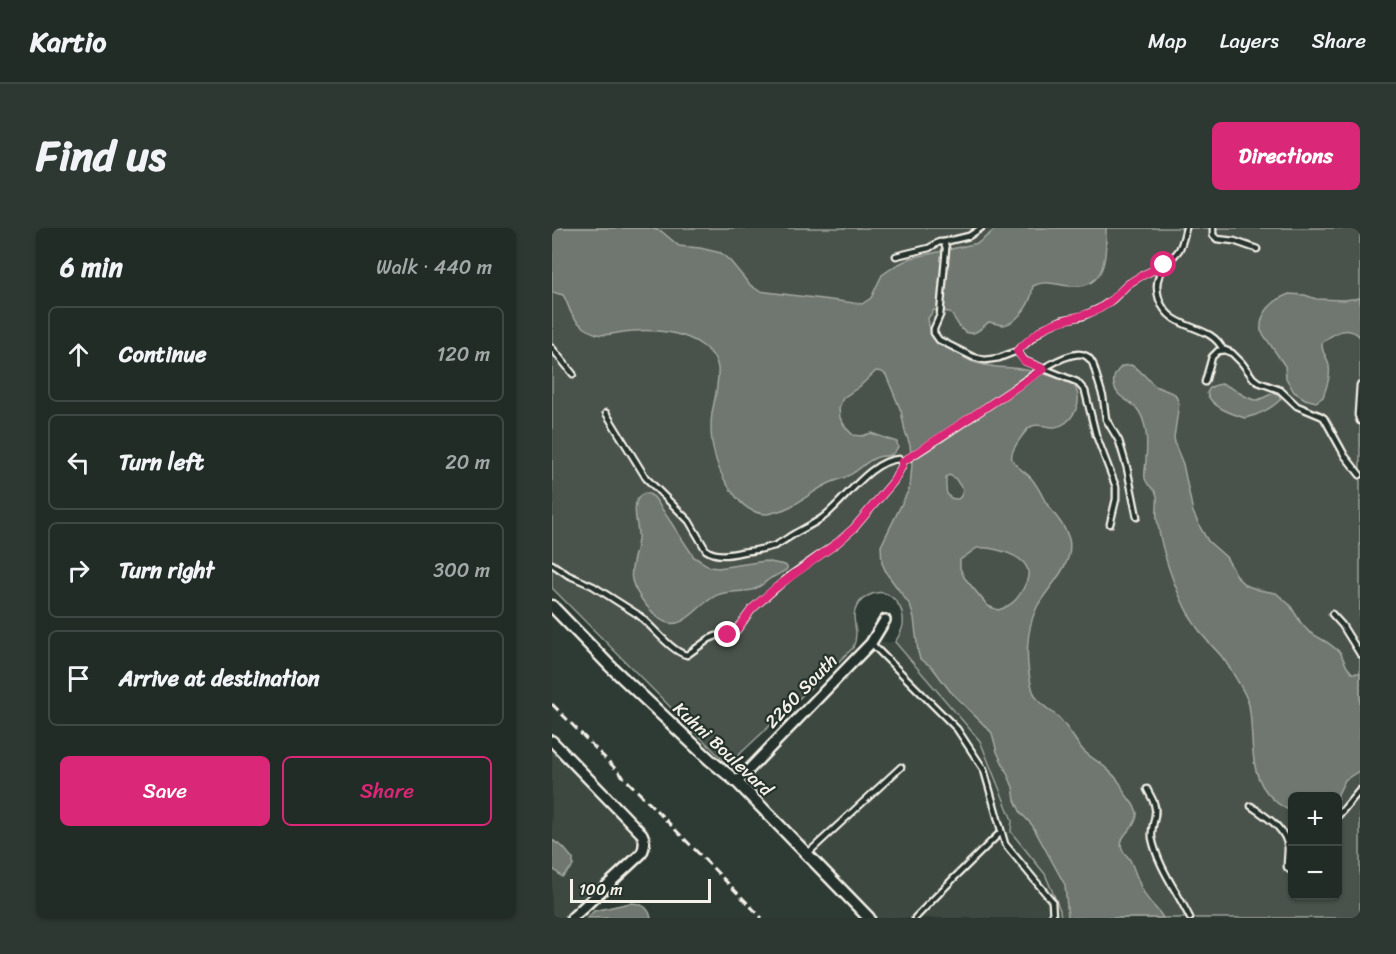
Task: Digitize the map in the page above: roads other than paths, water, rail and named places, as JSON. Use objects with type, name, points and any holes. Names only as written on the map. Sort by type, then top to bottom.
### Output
[{"type":"street","name":"Kuhni Boulevard","points":[[552,606],[610,666],[710,760],[737,782],[869,918]]},
{"type":"street","name":"2260 South","points":[[737,782],[871,643],[885,620]]},
{"type":"street","points":[[552,741],[642,834],[645,846],[641,854],[572,918]]},
{"type":"lane","points":[[896,256],[930,248],[939,242],[945,245],[969,236],[981,228]]},
{"type":"lane","points":[[945,245],[940,315],[934,328],[935,336],[973,357],[992,360],[1017,351],[1044,328],[1062,320],[1083,316],[1100,308],[1128,284],[1164,265],[1180,247],[1186,228]]},
{"type":"lane","points":[[1213,228],[1213,235],[1217,239],[1234,241],[1257,249]]},
{"type":"lane","points":[[1164,265],[1158,277],[1157,292],[1167,314],[1181,324],[1211,336],[1223,350]]},
{"type":"lane","points":[[1151,271],[1158,277]]},
{"type":"lane","points":[[552,348],[573,374]]},
{"type":"lane","points":[[1017,351],[1024,361],[1041,370],[1077,382],[1085,392],[1096,435],[1116,487],[1116,499],[1110,524]]},
{"type":"lane","points":[[1205,382],[1212,357],[1218,351],[1232,353],[1258,382],[1280,390],[1297,406],[1321,416],[1345,456],[1360,475]]},
{"type":"lane","points":[[902,462],[1041,370],[1060,360],[1078,354],[1084,355],[1091,359],[1103,397],[1106,419],[1119,441],[1137,517]]},
{"type":"lane","points":[[1360,385],[1358,414],[1360,421]]},
{"type":"lane","points":[[606,412],[646,478],[689,521],[705,550],[718,555],[778,544],[820,519],[833,509],[853,487],[876,469],[896,459],[902,462]]},
{"type":"lane","points":[[552,564],[568,575],[594,586],[643,618],[676,649],[687,655],[709,639],[736,631],[752,609],[791,575],[837,543],[854,528],[893,482],[902,462]]},
{"type":"lane","points":[[1332,615],[1342,625],[1360,654]]},
{"type":"lane","points":[[871,643],[957,729],[984,770],[1005,844],[1052,901],[1053,918]]},
{"type":"lane","points":[[807,854],[901,767]]},
{"type":"lane","points":[[1147,789],[1155,806],[1152,838],[1161,864],[1190,918]]},
{"type":"lane","points":[[1342,811],[1360,790]]},
{"type":"lane","points":[[1251,806],[1285,835],[1288,846],[1288,868]]},
{"type":"lane","points":[[915,918],[1001,832]]},
{"type":"railway","points":[[552,704],[762,918]]}]
